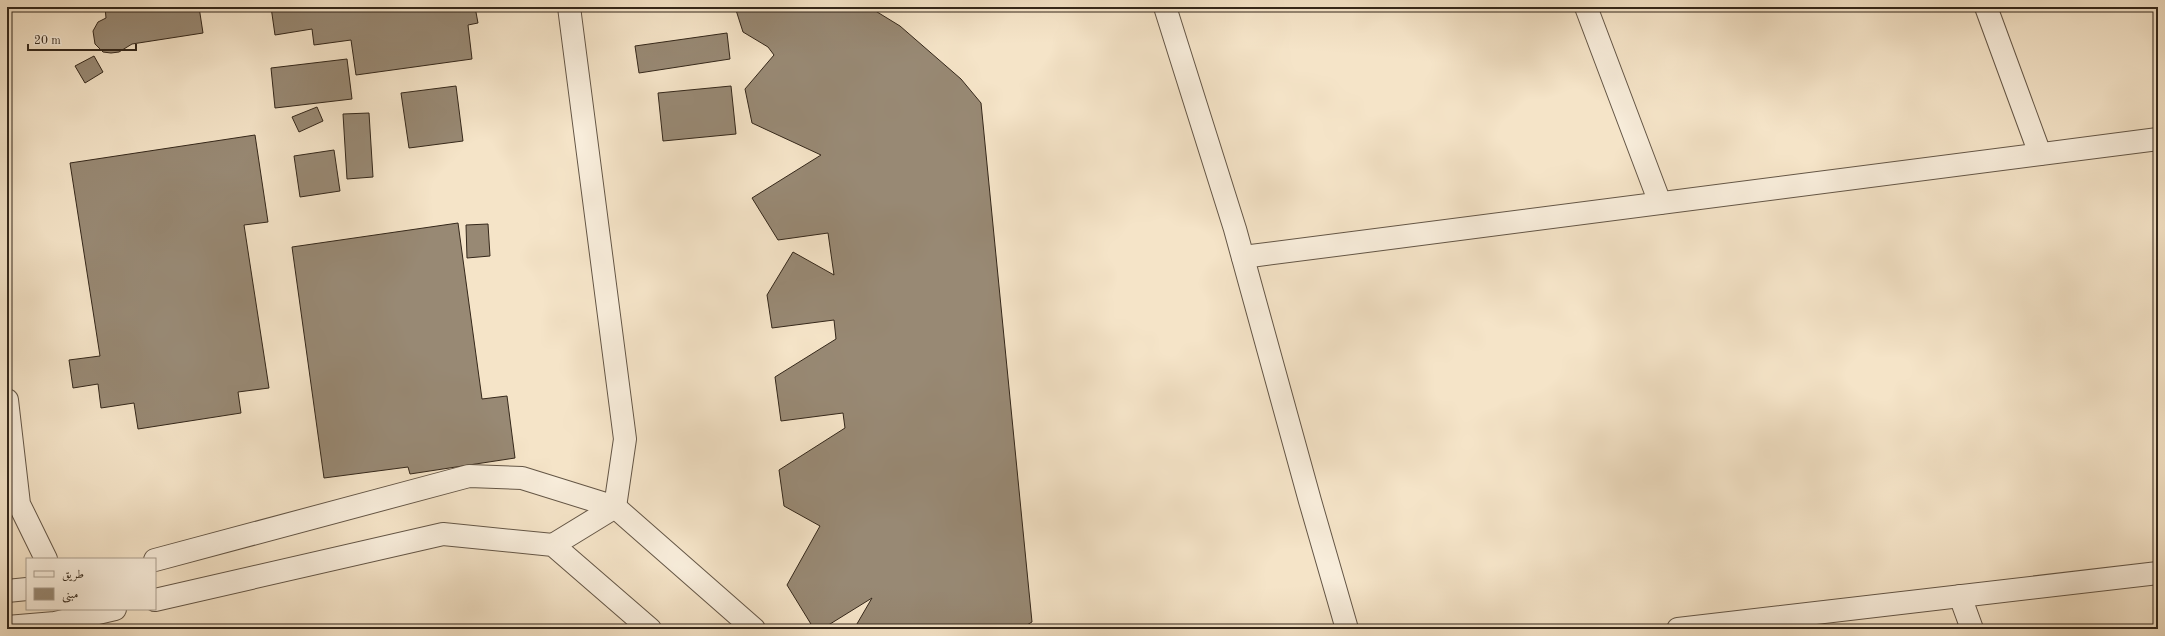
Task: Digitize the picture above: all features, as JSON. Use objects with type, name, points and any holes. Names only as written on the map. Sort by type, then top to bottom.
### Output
[{"type":"street","points":[[569,7],[625,439],[615,507]]},
{"type":"street","points":[[1165,7],[1243,257],[1347,629]]},
{"type":"street","points":[[1586,7],[1660,203]]},
{"type":"street","points":[[1986,7],[2040,154]]},
{"type":"street","points":[[1243,257],[2158,139]]},
{"type":"street","points":[[7,400],[19,504],[46,558]]},
{"type":"street","points":[[156,560],[469,476],[522,478],[615,507],[754,629]]},
{"type":"street","points":[[553,545],[615,507]]},
{"type":"street","points":[[156,600],[443,534],[553,545],[645,627]]},
{"type":"street","points":[[1678,629],[2158,573]]},
{"type":"street","points":[[7,591],[26,589]]},
{"type":"street","points":[[1960,596],[1972,629]]},
{"type":"street","points":[[9,627],[55,616],[106,610]]},
{"type":"building","points":[[105,7],[199,7],[203,33],[132,44],[119,52],[103,52],[95,44],[93,31],[98,22],[106,18]]},
{"type":"building","points":[[271,7],[475,7],[478,23],[468,25],[472,59],[356,75],[351,40],[314,45],[312,29],[275,35]]},
{"type":"building","points":[[735,7],[869,7],[900,26],[961,79],[981,103],[1032,622],[1020,629],[854,629],[872,598],[822,629],[814,629],[787,585],[820,526],[784,506],[779,470],[845,428],[843,413],[781,421],[775,377],[836,339],[834,320],[772,328],[767,295],[793,252],[834,275],[828,233],[778,240],[752,198],[821,155],[752,123],[745,89],[774,55],[768,47],[743,32]]},
{"type":"building","points":[[727,33],[730,59],[639,73],[635,46]]},
{"type":"building","points":[[94,56],[103,72],[85,83],[75,66]]},
{"type":"building","points":[[347,59],[352,99],[275,108],[271,68]]},
{"type":"building","points":[[456,86],[463,141],[409,148],[401,93]]},
{"type":"building","points":[[731,86],[736,134],[663,141],[658,93]]},
{"type":"building","points":[[317,107],[323,121],[299,132],[292,117]]},
{"type":"building","points":[[369,113],[373,177],[347,179],[343,114]]},
{"type":"building","points":[[255,135],[268,222],[244,225],[269,388],[238,392],[241,413],[138,429],[134,403],[101,408],[98,384],[73,388],[69,360],[100,356],[70,163]]},
{"type":"building","points":[[334,150],[340,191],[300,197],[294,156]]},
{"type":"building","points":[[458,223],[482,399],[507,396],[515,458],[410,474],[408,467],[324,478],[292,247]]},
{"type":"building","points":[[488,224],[490,256],[467,258],[466,225]]}]
